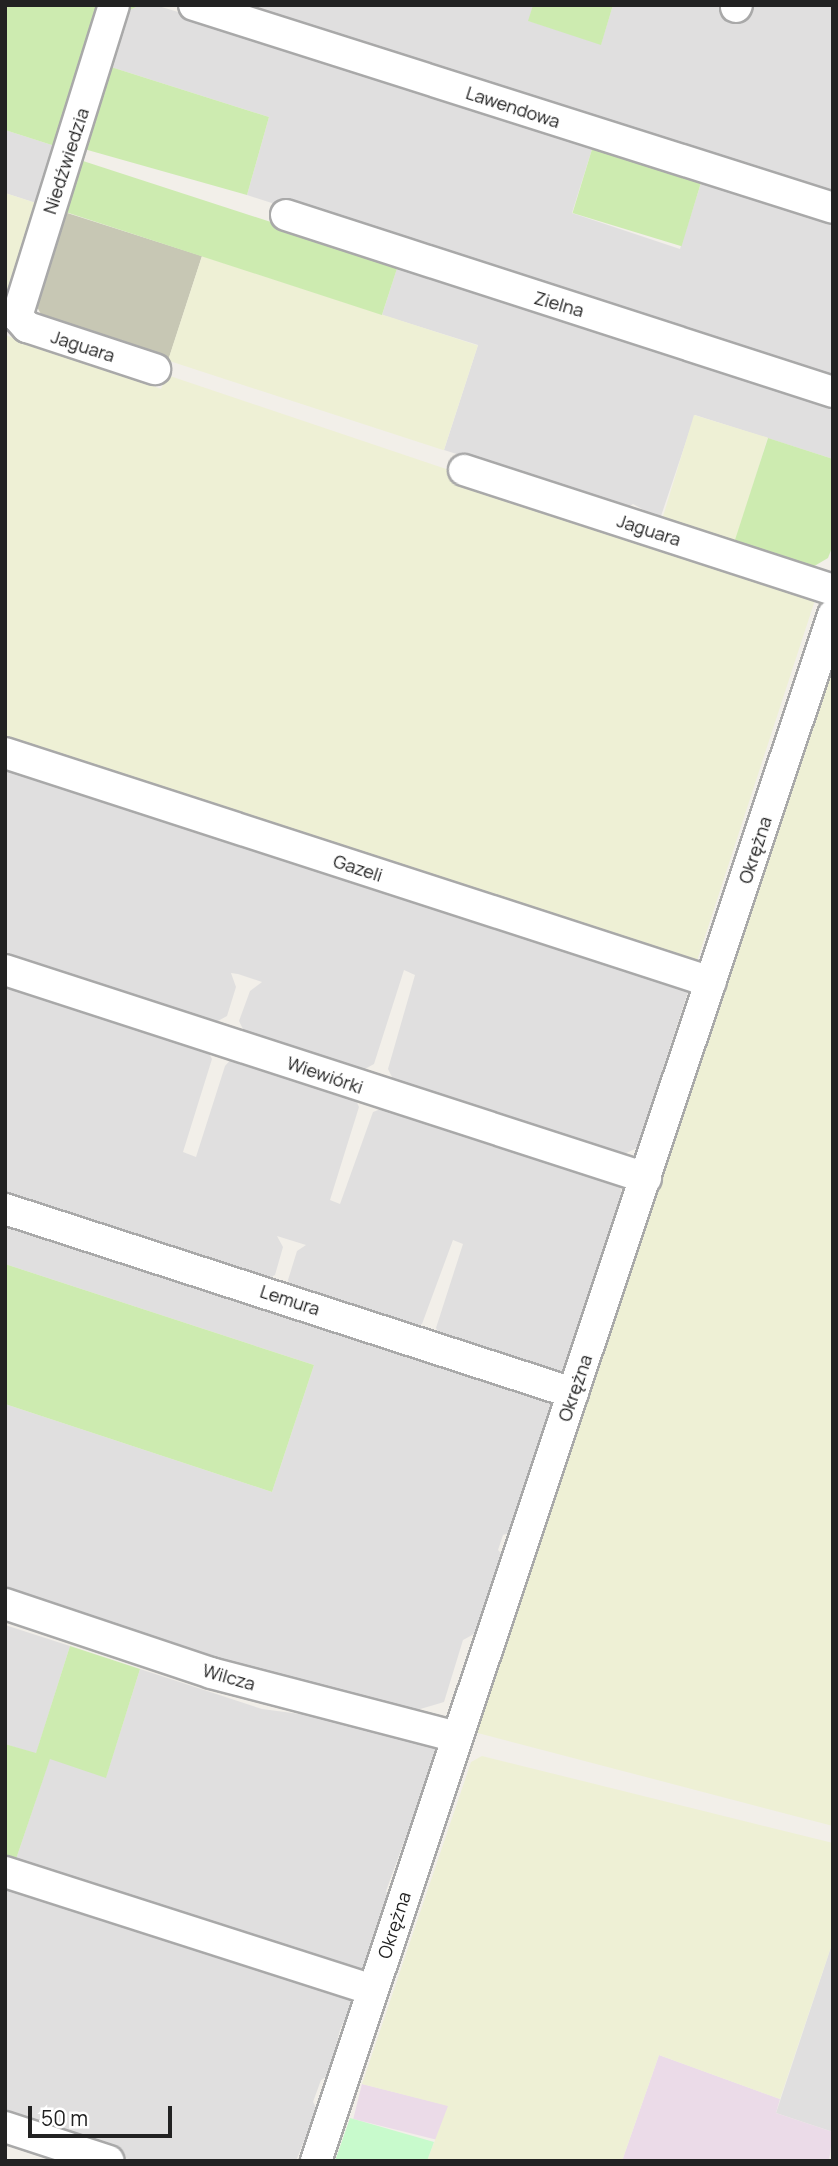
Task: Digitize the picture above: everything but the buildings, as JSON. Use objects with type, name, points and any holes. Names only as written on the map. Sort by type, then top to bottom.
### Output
[{"type":"street","name":"Niedźwiedzia","points":[[17,316],[114,5]]},
{"type":"street","name":"Lawendowa","points":[[194,5],[833,208]]},
{"type":"street","name":"Zielna","points":[[286,215],[833,392]]},
{"type":"street","name":"Jaguara","points":[[17,316],[27,327],[155,369]]},
{"type":"street","name":"Jaguara","points":[[464,470],[833,590]]},
{"type":"street","name":"Okrężna","points":[[316,2161],[833,615]]},
{"type":"street","name":"Gazeli","points":[[5,753],[711,982]]},
{"type":"street","name":"Wiewiórki","points":[[5,970],[646,1178]]},
{"type":"street","name":"Lemura","points":[[5,1209],[573,1393]]},
{"type":"street","name":"Wilcza","points":[[5,1604],[211,1673],[456,1737]]},
{"type":"street","points":[[5,1872],[373,1990]]},
{"type":"street","points":[[5,2127],[109,2161]]},
{"type":"shaded area","points":[[140,5],[155,5],[208,21],[593,146],[572,213],[680,249],[702,180],[833,222],[833,384],[247,195],[269,117],[111,67],[128,11]]},
{"type":"shaded area","points":[[241,5],[533,5],[529,21],[601,44],[613,5],[725,5],[736,24],[748,18],[753,5],[833,5],[833,195]]},
{"type":"shaded area","points":[[5,130],[55,146],[36,203],[5,193]]},
{"type":"shaded area","points":[[5,193],[36,203],[5,303]]},
{"type":"shaded area","points":[[64,212],[202,256],[168,361],[44,320],[35,303]]},
{"type":"shaded area","points":[[202,256],[478,346],[444,450],[168,361]]},
{"type":"shaded area","points":[[399,262],[833,402],[833,459],[695,415],[660,519],[633,504],[627,508],[444,450],[478,345],[382,315]]},
{"type":"shaded area","points":[[5,335],[161,389],[167,375],[817,594],[695,967],[5,744]]},
{"type":"shaded area","points":[[694,415],[768,438],[736,542],[662,519]]},
{"type":"shaded area","points":[[833,657],[833,1826],[474,1732]]},
{"type":"shaded area","points":[[5,762],[691,983],[637,1148],[624,1154],[393,1079],[388,1069],[415,975],[404,970],[374,1064],[363,1070],[244,1031],[239,1021],[250,991],[262,982],[238,974],[231,973],[236,987],[227,1016],[216,1022],[5,953]]},
{"type":"shaded area","points":[[5,983],[207,1049],[212,1059],[183,1152],[196,1157],[225,1066],[233,1057],[354,1096],[359,1107],[330,1200],[340,1204],[373,1112],[386,1107],[617,1182],[622,1192],[562,1372],[552,1375],[442,1340],[436,1328],[463,1244],[453,1240],[422,1324],[413,1329],[293,1290],[288,1280],[297,1251],[306,1245],[277,1236],[283,1247],[275,1275],[265,1280],[5,1196]]},
{"type":"shaded area","points":[[5,1220],[547,1397],[551,1406],[509,1533],[503,1535],[498,1550],[502,1554],[474,1634],[463,1640],[444,1702],[417,1710],[259,1677],[5,1595],[5,1404],[272,1492],[314,1365],[5,1264]]},
{"type":"shaded area","points":[[5,1625],[70,1646],[36,1754],[5,1744]]},
{"type":"shaded area","points":[[140,1669],[262,1709],[300,1714],[303,1705],[438,1749],[386,1891],[388,1896],[360,1977],[14,1865],[50,1758],[106,1777]]},
{"type":"shaded area","points":[[482,1756],[833,1843],[833,1941],[780,2099],[659,2055],[622,2161],[427,2161],[448,2106],[362,2084],[471,1762]]},
{"type":"shaded area","points":[[5,1883],[231,1961],[235,1956],[356,1995],[340,2030],[329,2075],[321,2080],[313,2102],[317,2109],[296,2161],[135,2161],[5,2118]]},
{"type":"shaded area","points":[[833,1941],[833,2132],[776,2113]]},
{"type":"shaded area","points":[[659,2055],[780,2099],[776,2113],[833,2132],[829,2161],[622,2161]]},
{"type":"shaded area","points":[[362,2084],[448,2106],[440,2140],[353,2119]]},
{"type":"green space","points":[[5,5],[101,5],[55,146],[5,130]]},
{"type":"green space","points":[[121,5],[140,5],[128,11],[111,67],[104,65]]},
{"type":"green space","points":[[533,5],[613,5],[601,45],[528,21]]},
{"type":"green space","points":[[111,67],[269,117],[247,195],[84,149]]},
{"type":"green space","points":[[593,146],[702,179],[682,246],[573,213]]},
{"type":"green space","points":[[80,160],[399,264],[382,315],[63,211]]},
{"type":"green space","points":[[768,438],[833,459],[833,545],[828,558],[811,568],[734,543]]},
{"type":"green space","points":[[5,1264],[314,1365],[272,1492],[5,1404]]},
{"type":"green space","points":[[70,1646],[140,1669],[106,1778],[50,1759],[14,1865],[5,1862],[5,1744],[36,1753]]},
{"type":"green space","points":[[350,2118],[434,2142],[427,2161],[335,2161]]}]
